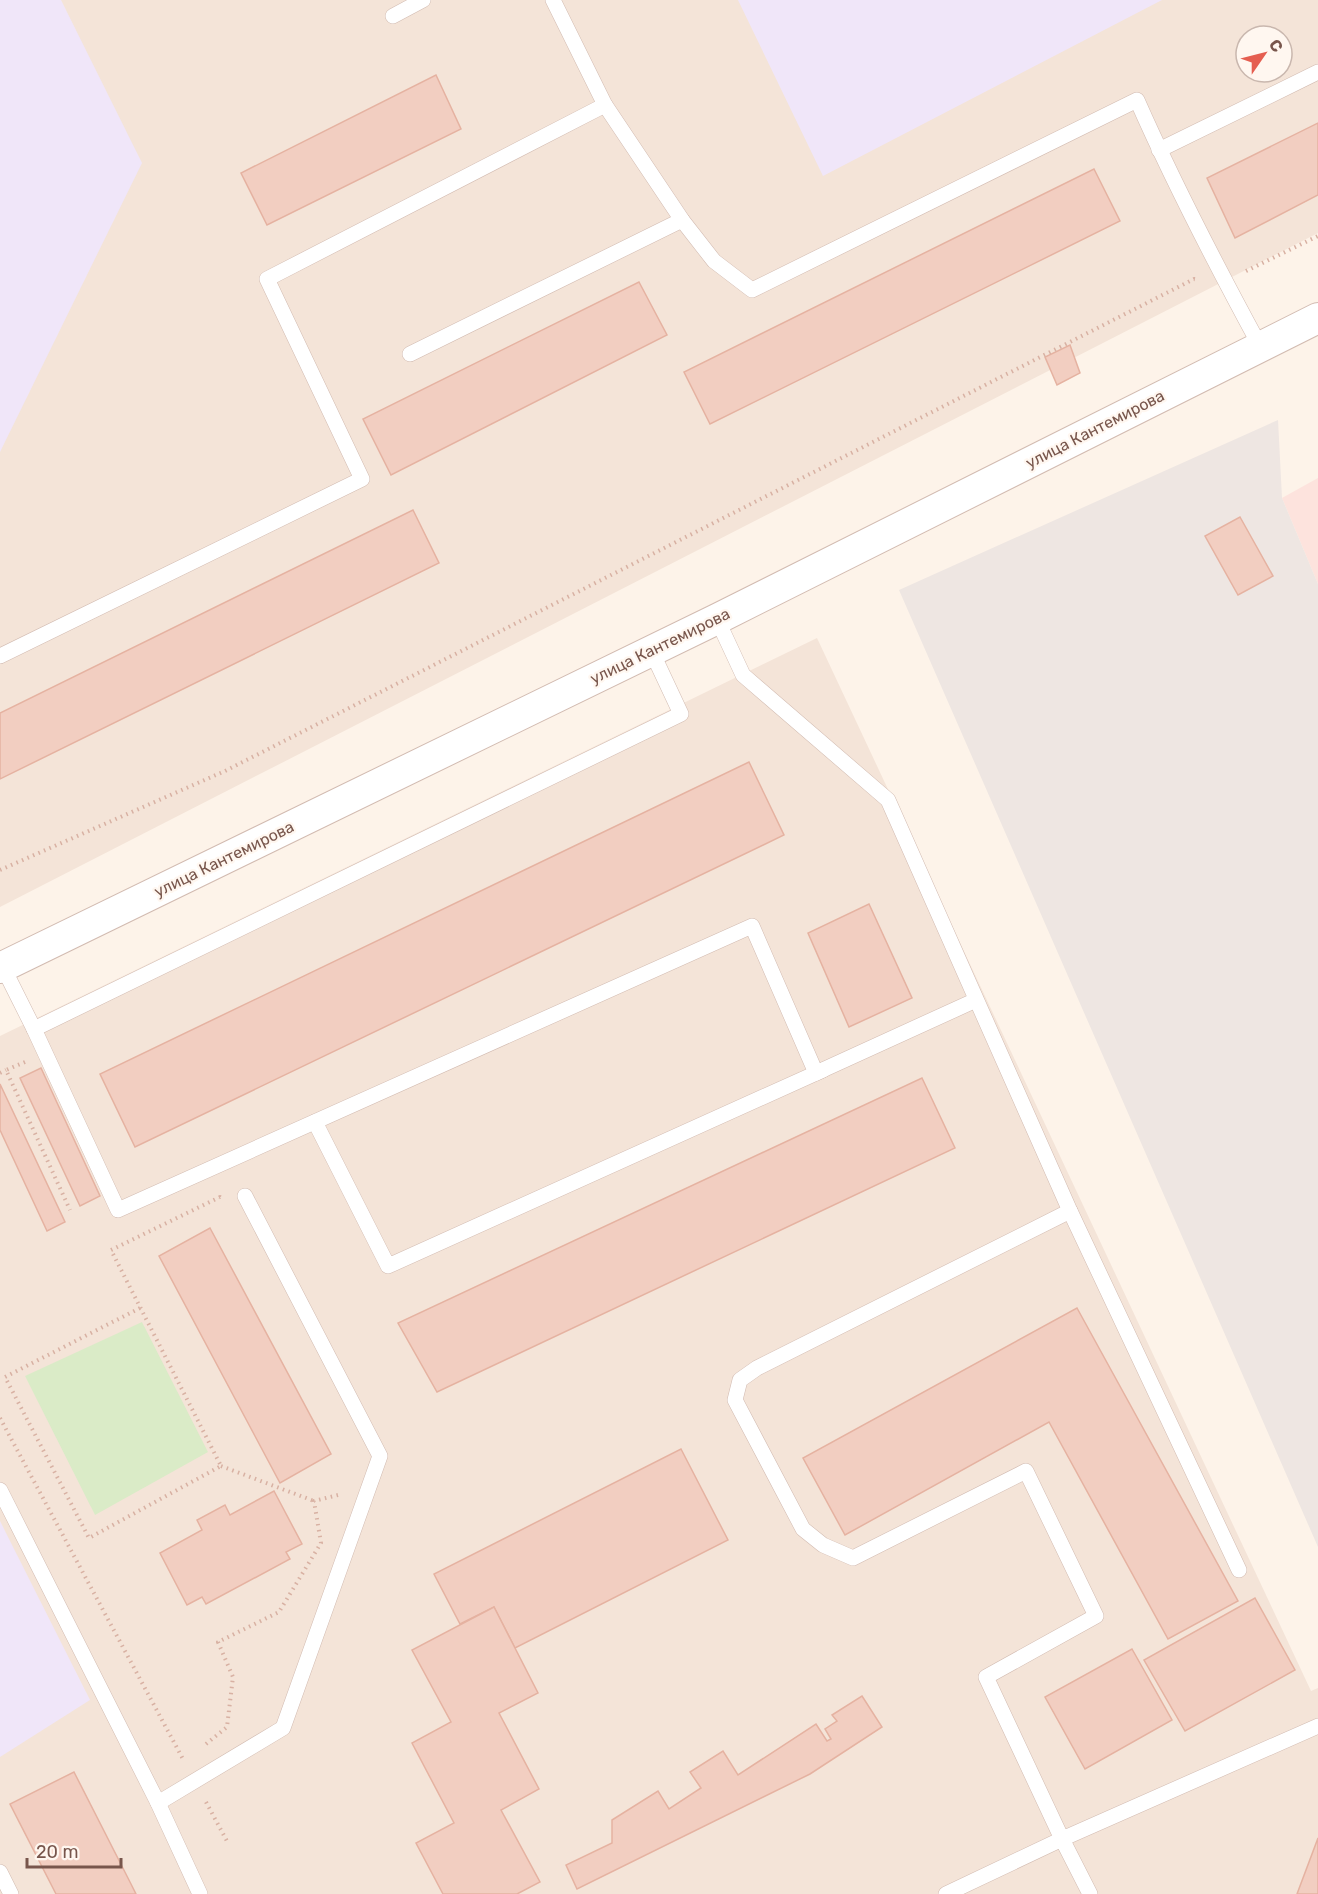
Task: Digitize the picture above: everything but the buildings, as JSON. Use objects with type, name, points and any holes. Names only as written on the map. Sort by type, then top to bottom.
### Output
[{"type":"street","name":"улица Кантемирова","points":[[2,967],[717,619],[1318,318]]},
{"type":"lane","points":[[393,16],[423,0]]},
{"type":"lane","points":[[553,0],[605,105],[682,220],[714,261],[752,291],[1137,100],[1159,150],[1260,346]]},
{"type":"lane","points":[[1159,150],[1318,72]]},
{"type":"lane","points":[[0,656],[362,479],[267,279],[605,105]]},
{"type":"lane","points":[[410,354],[682,220]]},
{"type":"lane","points":[[717,619],[743,675],[888,800],[1070,1211],[1239,1570]]},
{"type":"lane","points":[[34,1029],[681,714],[651,650]]},
{"type":"lane","points":[[2,967],[34,1029],[118,1210],[752,926],[816,1072],[832,1066]]},
{"type":"lane","points":[[315,1122],[388,1266],[976,1000]]},
{"type":"lane","points":[[158,1803],[283,1728],[380,1456],[245,1196]]},
{"type":"lane","points":[[1070,1211],[757,1368],[740,1380],[735,1400],[803,1529],[823,1545],[853,1558],[1026,1471],[1095,1616],[986,1677],[1090,1894]]},
{"type":"lane","points":[[0,1490],[158,1803],[200,1894]]},
{"type":"lane","points":[[946,1894],[1062,1839],[1318,1726]]},
{"type":"lane","points":[[0,1872],[11,1894]]},
{"type":"path","points":[[0,870],[235,766],[1194,279],[1225,281],[1318,236]]},
{"type":"path","points":[[0,1073],[45,1053]]},
{"type":"path","points":[[6,1070],[70,1210]]},
{"type":"path","points":[[225,1207],[220,1197],[111,1250],[221,1467],[314,1501],[343,1494]]},
{"type":"path","points":[[140,1308],[5,1377],[89,1538],[221,1467]]},
{"type":"path","points":[[0,1418],[228,1843]]},
{"type":"path","points":[[201,1748],[226,1727],[233,1677],[218,1642],[279,1612],[321,1543],[314,1501]]},
{"type":"path","points":[[184,1761],[193,1754]]},
{"type":"shaded area","points":[[0,0],[1318,0],[1318,233],[0,907]]},
{"type":"shaded area","points":[[0,0],[61,0],[142,163],[0,452]]},
{"type":"shaded area","points":[[738,0],[1162,0],[823,176]]},
{"type":"shaded area","points":[[1278,420],[1282,498],[1318,584],[1318,1547],[899,590]]},
{"type":"shaded area","points":[[1318,478],[1318,584],[1282,498]]},
{"type":"shaded area","points":[[817,638],[1311,1691],[1318,1688],[1318,1894],[0,1894],[0,1036]]},
{"type":"shaded area","points":[[0,1521],[90,1700],[0,1757]]},
{"type":"green space","points":[[142,1322],[208,1452],[95,1515],[25,1376]]}]
